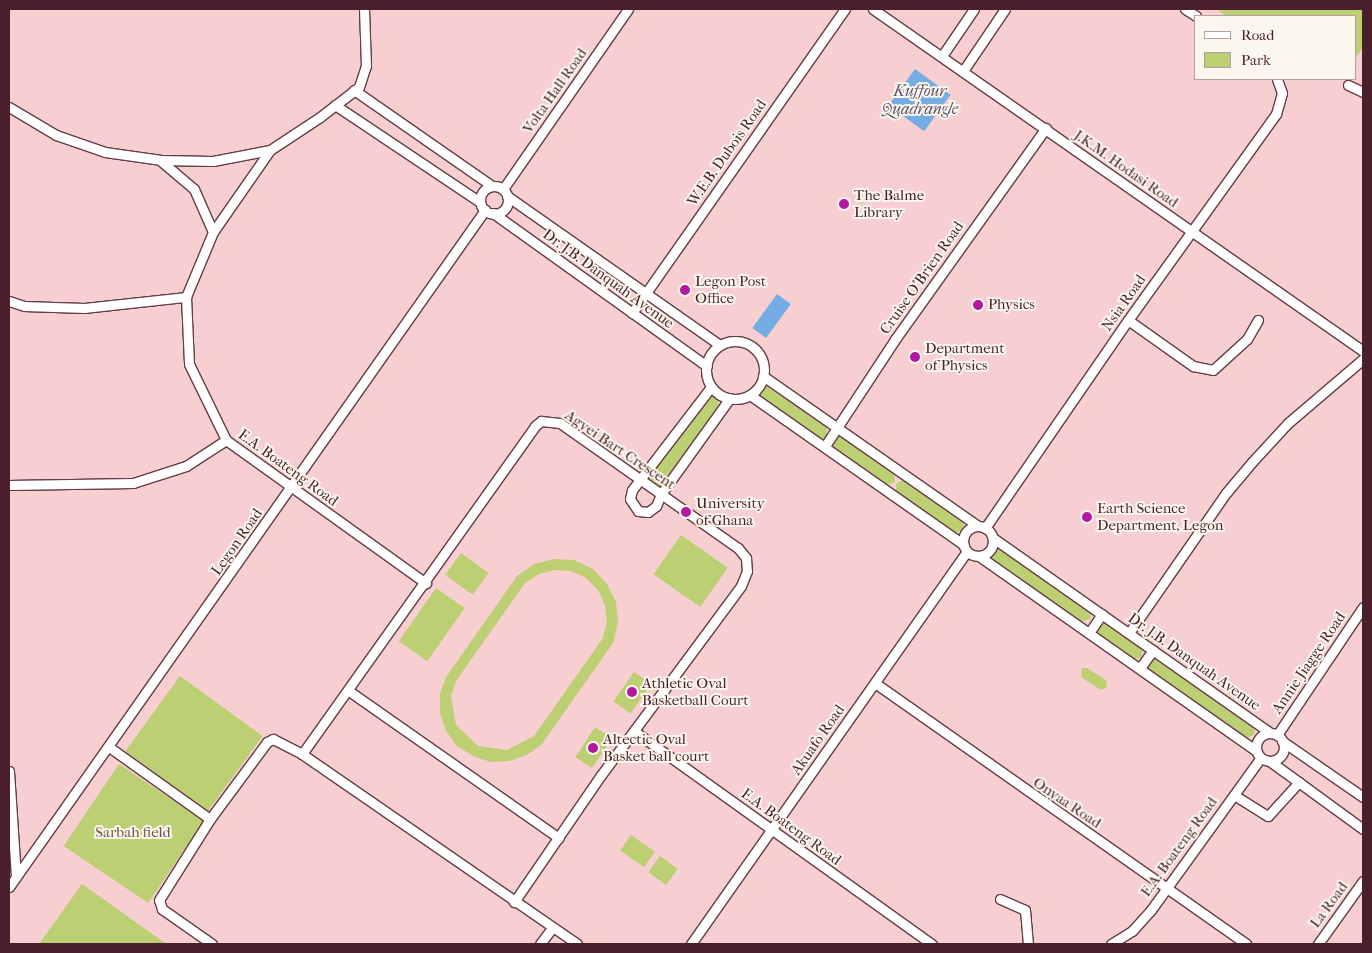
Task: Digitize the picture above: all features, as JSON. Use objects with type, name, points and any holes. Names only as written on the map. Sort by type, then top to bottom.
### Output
[{"type":"street","points":[[9,107],[56,135],[105,152],[161,160],[213,161],[270,150],[358,87],[366,66],[364,9]]},
{"type":"street","name":"Volta Hall Road","points":[[486,208],[505,208],[505,192],[628,9]]},
{"type":"street","name":"W.E.B. Dubois Road","points":[[632,313],[845,9]]},
{"type":"street","name":"J.K.M. Hodasi Road","points":[[873,9],[1363,351]]},
{"type":"street","points":[[942,56],[974,9]]},
{"type":"street","points":[[963,71],[1004,9]]},
{"type":"street","name":"Nsia Road","points":[[982,527],[1276,114],[1282,93],[1277,80]]},
{"type":"street","points":[[1348,85],[1363,92]]},
{"type":"street","points":[[354,90],[492,186],[481,194],[486,208]]},
{"type":"street","name":"Dr. J.B. Danquah Avenue","points":[[335,105],[486,208],[706,366]]},
{"type":"street","name":"Cruise O'Brien Road","points":[[825,446],[896,338],[1046,128]]},
{"type":"street","name":"E.A. Boateng Road","points":[[270,150],[213,232],[186,297],[189,364],[226,440],[426,583]]},
{"type":"street","points":[[161,160],[194,189],[213,232]]},
{"type":"street","name":"Dr. J.B. Danquah Avenue","points":[[492,186],[505,192],[720,345]]},
{"type":"street","name":"Legon Road","points":[[9,888],[486,208]]},
{"type":"street","points":[[9,301],[52,308],[92,308],[186,297]]},
{"type":"street","points":[[1128,320],[1193,366],[1213,370],[1247,339],[1258,320]]},
{"type":"street","points":[[750,395],[764,376],[763,361],[751,346],[733,341],[720,345],[711,354],[706,366],[712,386],[730,398],[750,395],[825,446],[966,548],[1255,750],[1260,758],[1271,762],[1363,830]]},
{"type":"street","points":[[1129,633],[1221,500],[1252,462],[1304,407],[1363,359]]},
{"type":"street","name":"Dr. J.B. Danquah Avenue","points":[[764,376],[982,527],[993,538],[1363,797]]},
{"type":"street","points":[[712,386],[630,495],[632,504],[638,511],[652,510],[661,494],[730,398]]},
{"type":"street","name":"Agyei Bart Crescent","points":[[302,754],[541,421],[560,423],[738,548],[746,558],[747,571],[741,586],[634,731],[514,902]]},
{"type":"street","points":[[9,484],[133,483],[186,466],[226,440]]},
{"type":"street","points":[[966,548],[965,534],[982,527]]},
{"type":"street","points":[[979,556],[988,552],[993,538]]},
{"type":"street","name":"Akuafo Road","points":[[692,944],[875,683],[966,548]]},
{"type":"street","name":"Annie Jiagge Road","points":[[1276,736],[1363,607]]},
{"type":"street","points":[[1089,633],[1102,614]]},
{"type":"street","points":[[1140,668],[1153,650]]},
{"type":"street","name":"Onyaa Road","points":[[875,683],[999,773],[1246,944]]},
{"type":"street","points":[[349,691],[559,838]]},
{"type":"street","name":"E.A. Boateng Road","points":[[634,731],[932,944]]},
{"type":"street","points":[[1255,750],[1260,736],[1276,736],[1282,754],[1271,762]]},
{"type":"street","points":[[207,943],[159,905],[161,895],[210,819],[267,742],[280,740],[577,944]]},
{"type":"street","points":[[109,747],[210,819]]},
{"type":"street","name":"E.A. Boateng Road","points":[[1111,944],[1132,931],[1260,758]]},
{"type":"street","points":[[9,771],[16,840],[16,877]]},
{"type":"street","points":[[1234,795],[1268,816],[1299,782]]},
{"type":"street","name":"La Road","points":[[1318,944],[1363,881]]},
{"type":"street","points":[[1000,898],[1022,907],[1028,914],[1028,944]]},
{"type":"street","points":[[540,944],[552,928]]},
{"type":"shaded area","name":"University of Ghana","points":[[9,9],[1363,9],[1363,944],[9,944]]},
{"type":"green space","points":[[1217,9],[1363,9],[1363,47],[1357,56],[1357,15],[1225,15]]},
{"type":"green space","points":[[765,385],[827,427],[826,438],[819,439],[758,395],[760,387]]},
{"type":"green space","points":[[711,395],[718,399],[719,406],[658,489],[648,479],[707,397]]},
{"type":"green space","points":[[839,435],[894,473],[895,482],[886,485],[832,448],[831,443]]},
{"type":"green space","points":[[903,480],[963,521],[964,530],[955,533],[896,493],[896,484]]},
{"type":"green space","points":[[681,535],[728,568],[700,607],[653,574]]},
{"type":"green space","points":[[997,546],[1091,612],[1090,619],[1081,622],[990,560],[990,551]]},
{"type":"green space","points":[[461,553],[489,573],[473,595],[445,575]]},
{"type":"green space","points":[[554,559],[574,560],[593,569],[607,584],[616,602],[618,623],[613,643],[542,744],[527,755],[509,761],[491,762],[473,756],[457,746],[446,731],[440,713],[440,694],[446,677],[517,576],[534,564]],"holes":[[[555,570],[571,571],[586,578],[598,590],[605,605],[607,622],[603,638],[534,736],[507,750],[478,746],[456,725],[451,696],[456,681],[525,583],[539,574]]]},
{"type":"green space","points":[[436,588],[465,608],[427,661],[399,641]]},
{"type":"green space","points":[[1103,620],[1143,649],[1141,658],[1133,659],[1097,634],[1098,623]]},
{"type":"green space","points":[[1152,657],[1255,727],[1254,735],[1246,738],[1149,670],[1148,664]]},
{"type":"green space","points":[[1082,668],[1087,668],[1107,681],[1106,688],[1101,690],[1081,677]]},
{"type":"green space","name":"Athletic Oval Basketball Court","points":[[634,672],[651,684],[631,714],[613,701]]},
{"type":"green space","name":"Sarbah field","points":[[180,676],[263,736],[208,811],[125,751]]},
{"type":"green space","name":"Altectic Oval Basket ball court","points":[[595,727],[612,738],[592,768],[575,757]]},
{"type":"green space","name":"Sarbah field","points":[[119,764],[204,821],[148,903],[64,846]]},
{"type":"green space","points":[[631,835],[655,852],[644,867],[620,851]]},
{"type":"green space","points":[[660,856],[678,869],[666,885],[648,872]]},
{"type":"green space","points":[[82,884],[165,943],[39,944]]},
{"type":"water","name":"Kuffour Quadrangle","points":[[915,69],[951,95],[924,131],[889,105]]},
{"type":"water","points":[[777,294],[791,304],[766,338],[752,328]]},
{"type":"place","name":"The Balme Library","points":[[844,204]]},
{"type":"place","name":"Legon Post Office","points":[[685,290]]},
{"type":"place","name":"Physics","points":[[978,305]]},
{"type":"place","name":"Department of Physics","points":[[915,357]]},
{"type":"place","name":"University of Ghana","points":[[686,512]]},
{"type":"place","name":"Earth Science Department, Legon","points":[[1087,517]]},
{"type":"place","name":"Athletic Oval Basketball Court","points":[[632,692]]},
{"type":"place","name":"Altectic Oval Basket ball court","points":[[593,748]]}]
